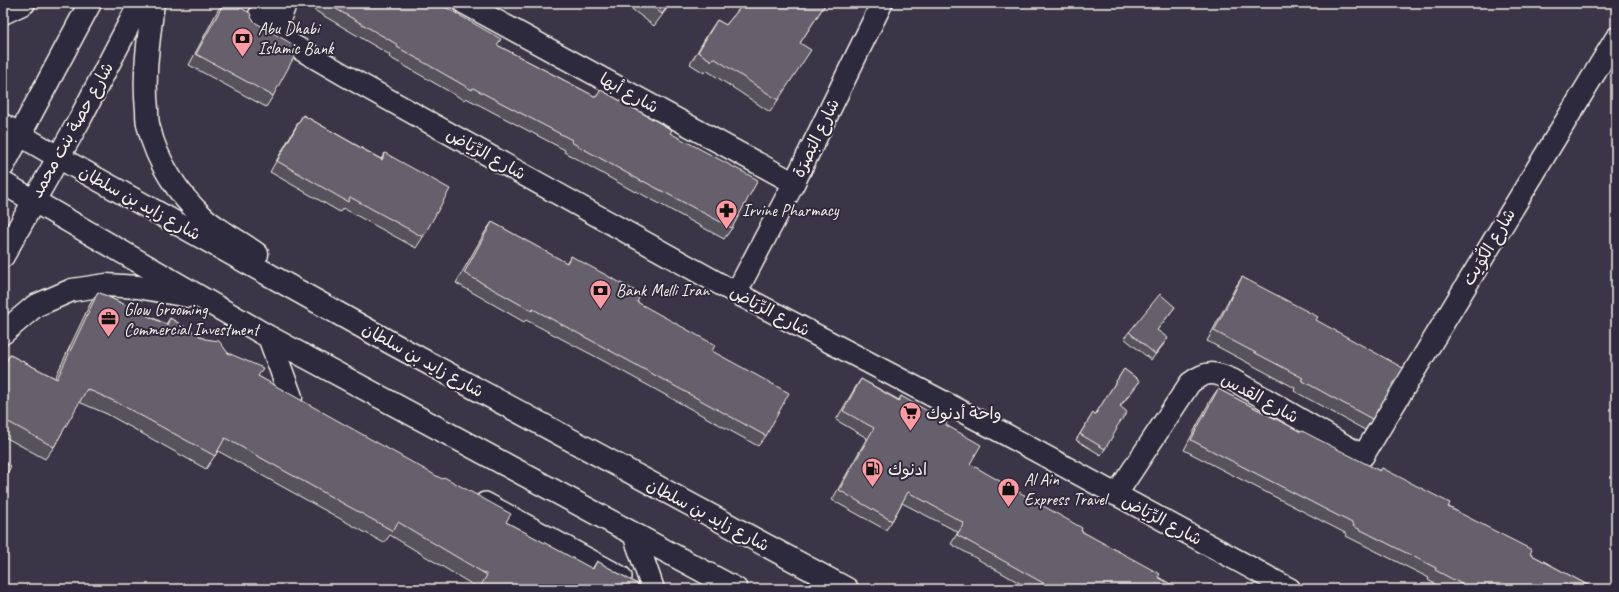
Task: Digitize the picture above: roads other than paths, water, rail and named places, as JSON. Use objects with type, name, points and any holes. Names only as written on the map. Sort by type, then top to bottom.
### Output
[{"type":"main road","points":[[3,13],[24,3]]},
{"type":"main road","points":[[3,166],[11,130],[90,3]]},
{"type":"main road","name":"شارع حصة بنت محمد","points":[[3,256],[80,119],[140,3]]},
{"type":"main road","points":[[153,3],[147,51],[145,95],[148,126],[162,163],[178,190],[205,218],[393,344]]},
{"type":"main road","name":"شارع زايد بن سلطان","points":[[11,130],[58,158],[393,344],[846,589]]},
{"type":"main road","points":[[3,183],[269,337],[736,589]]},
{"type":"main road","points":[[3,333],[35,306],[72,290],[106,285],[138,287],[205,299]]},
{"type":"main road","points":[[269,337],[298,401]]},
{"type":"main road","points":[[634,534],[653,589]]},
{"type":"street","name":"شارع الرِّيَاض","points":[[266,3],[255,23],[346,76],[736,293],[1003,433],[1290,589]]},
{"type":"street","points":[[274,34],[286,3]]},
{"type":"street","name":"شارع أبها","points":[[464,3],[794,183]]},
{"type":"street","name":"شارع البَصرَة","points":[[736,293],[794,183],[882,3]]},
{"type":"street","name":"شارع الكُوَيت","points":[[1363,456],[1616,38]]},
{"type":"street","name":"شارع القدس","points":[[1116,495],[1190,383],[1199,376],[1210,372],[1220,374],[1233,380],[1363,456]]},
{"type":"street","points":[[470,495],[643,589]]},
{"type":"place","name":"Abu Dhabi Islamic Bank","points":[[242,58]]},
{"type":"place","name":"Irvine Pharmacy","points":[[727,230]]},
{"type":"place","name":"Bank Melli Iran","points":[[600,310]]},
{"type":"place","name":"Glow Grooming Commercial Investment","points":[[109,338]]},
{"type":"place","name":"واحة أدنوك","points":[[910,432]]},
{"type":"place","name":"ادنوك","points":[[873,488]]},
{"type":"place","name":"Al Ain Express Travel","points":[[1009,508]]}]
